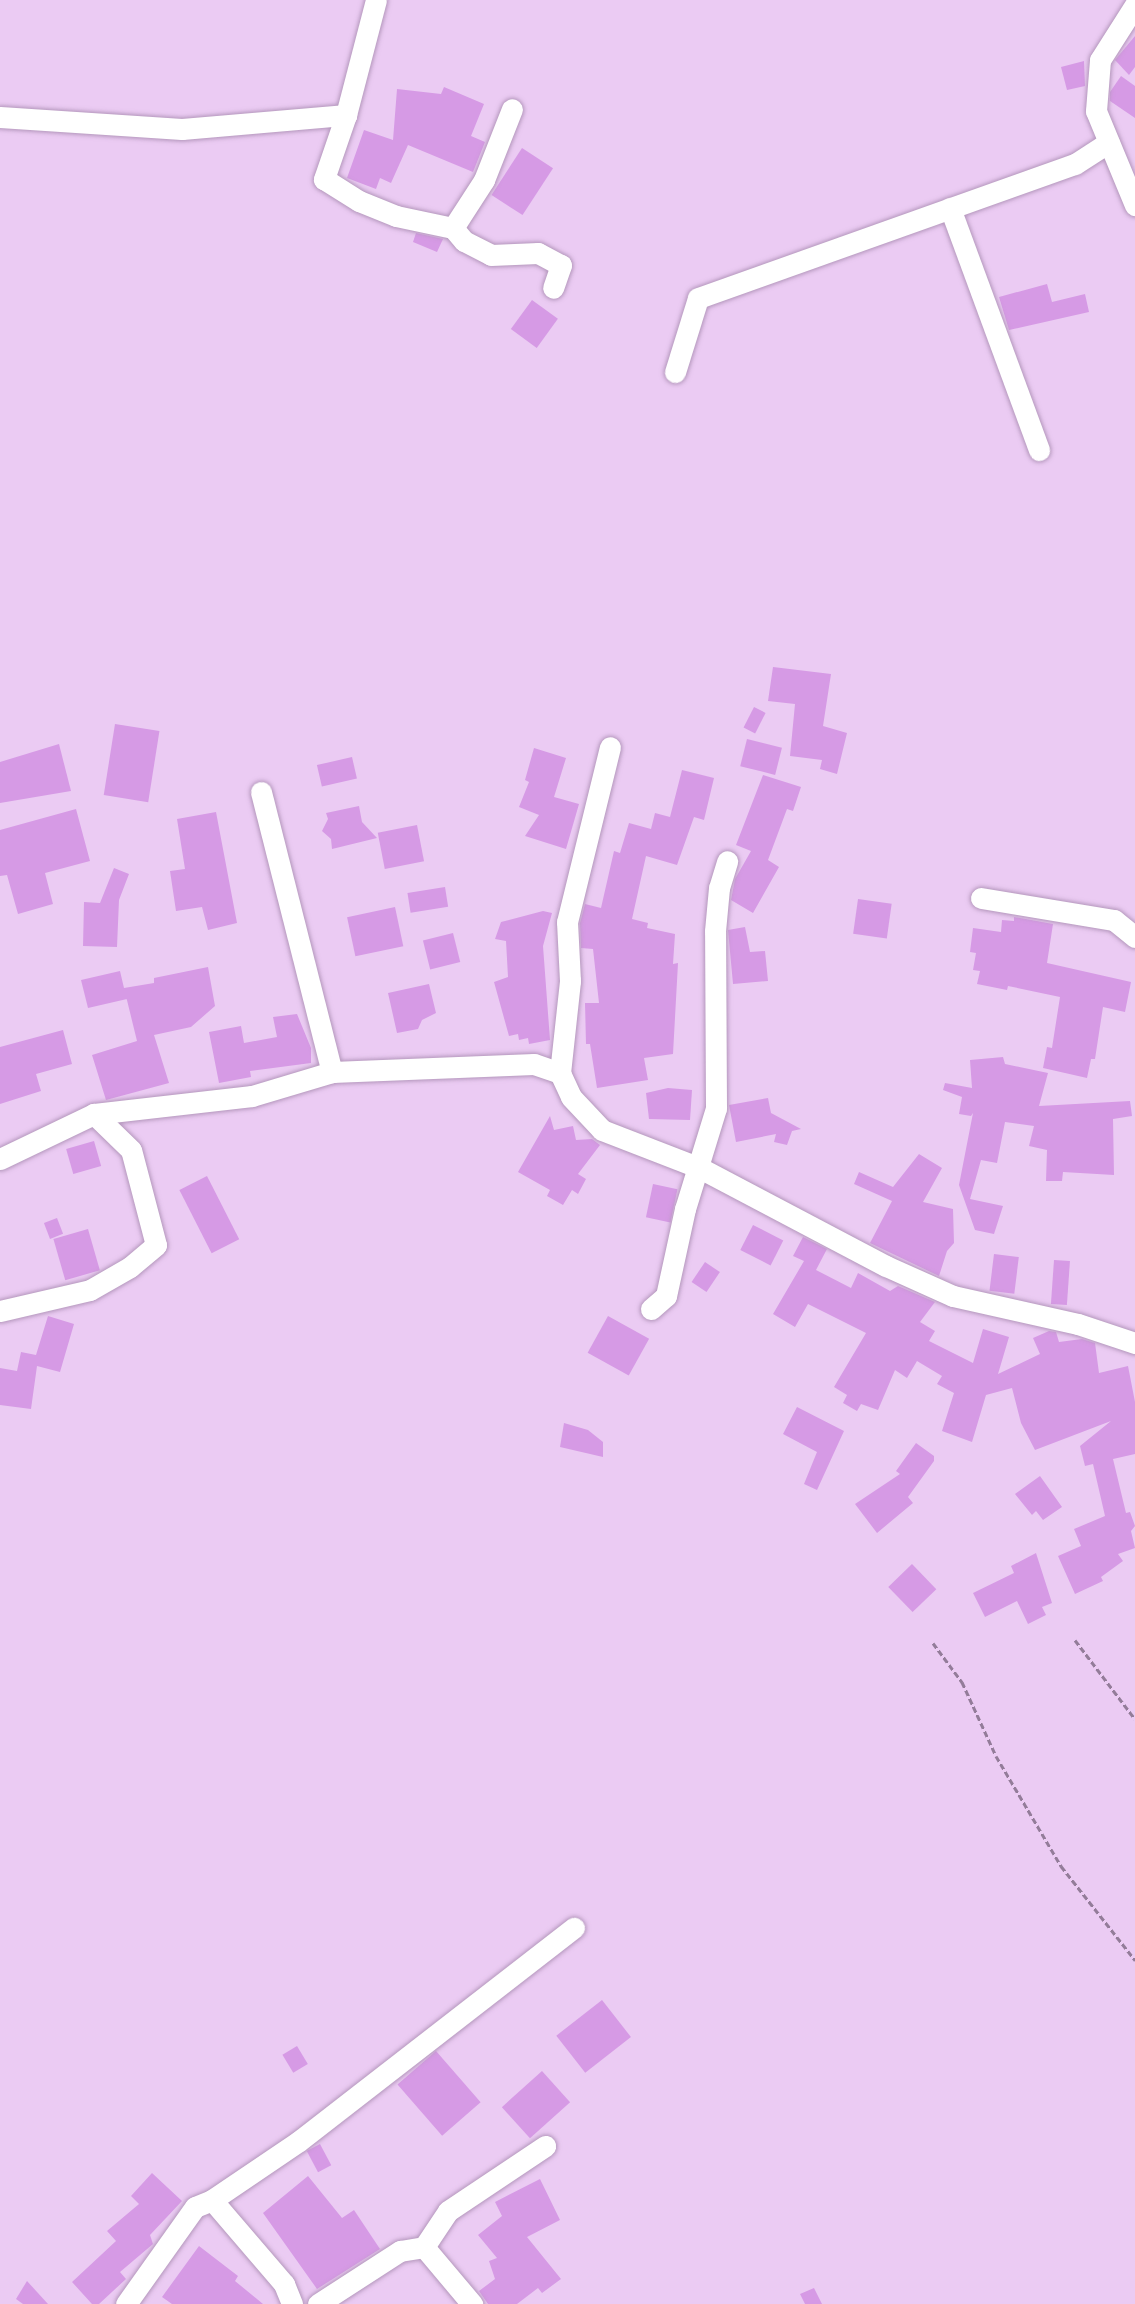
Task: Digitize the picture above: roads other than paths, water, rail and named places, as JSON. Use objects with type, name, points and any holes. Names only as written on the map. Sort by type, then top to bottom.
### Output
[{"type":"street","points":[[376,0],[346,115],[324,179],[359,201],[396,216],[453,228],[464,242],[491,255],[538,253],[561,265],[553,288]]},
{"type":"street","points":[[1135,5],[1100,60],[1096,111],[1135,205]]},
{"type":"street","points":[[453,228],[484,180],[512,109]]},
{"type":"street","points":[[0,117],[182,129],[346,115]]},
{"type":"street","points":[[675,372],[698,298],[1075,164],[1109,142]]},
{"type":"street","points":[[950,208],[1039,450]]},
{"type":"street","points":[[610,747],[567,922],[570,981],[560,1073],[571,1097],[602,1130],[700,1168],[885,1266],[952,1296],[1078,1324],[1135,1343]]},
{"type":"street","points":[[261,792],[332,1072]]},
{"type":"street","points":[[651,1309],[666,1296],[685,1209],[700,1168],[716,1108],[715,931],[719,888],[728,861]]},
{"type":"street","points":[[981,898],[1114,920],[1135,937]]},
{"type":"street","points":[[0,1159],[94,1113],[252,1096],[332,1072],[534,1064],[560,1073]]},
{"type":"street","points":[[0,1311],[90,1290],[130,1267],[156,1245],[131,1150],[94,1113]]},
{"type":"street","points":[[126,2304],[195,2207],[212,2200],[299,2141],[574,1928]]},
{"type":"street","points":[[318,2304],[400,2251],[424,2247],[448,2211],[545,2146]]},
{"type":"street","points":[[212,2200],[284,2284],[292,2304]]},
{"type":"street","points":[[424,2247],[472,2304]]}]
